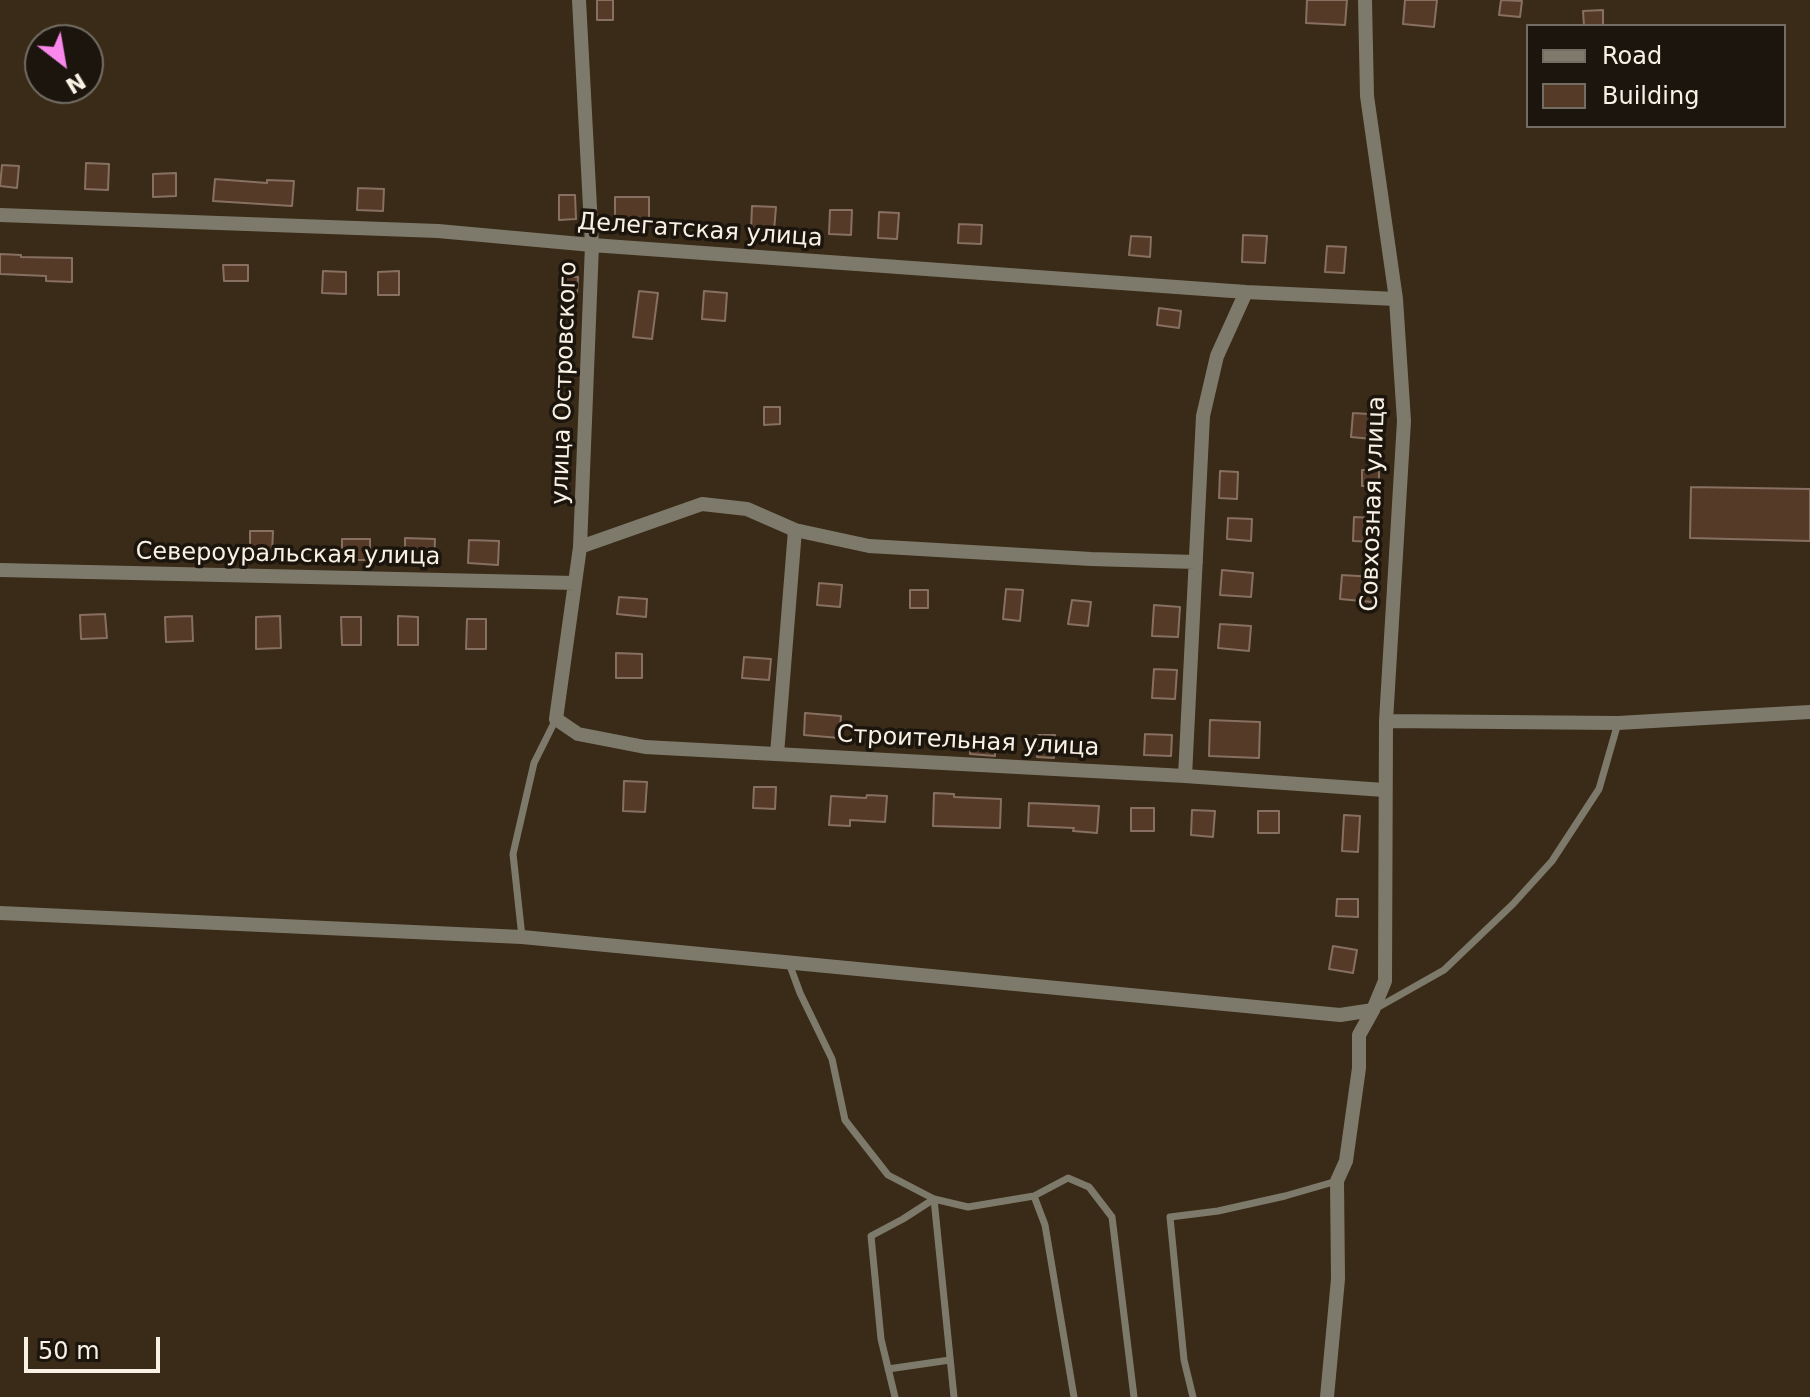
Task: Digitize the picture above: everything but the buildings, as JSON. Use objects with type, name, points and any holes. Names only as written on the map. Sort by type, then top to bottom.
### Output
[{"type":"street","name":"улица Островского","points":[[556,719],[580,547],[592,245],[579,0]]},
{"type":"street","name":"Совхозная улица","points":[[1327,1397],[1338,1279],[1337,1181],[1346,1161],[1359,1068],[1359,1035],[1385,981],[1386,721],[1404,421],[1396,299],[1367,96],[1365,0]]},
{"type":"street","name":"Делегатская улица","points":[[0,215],[438,231],[1246,292],[1396,299]]},
{"type":"street","points":[[1185,776],[1203,416],[1217,356],[1246,292]]},
{"type":"street","points":[[580,547],[702,504],[747,509],[795,530],[869,546],[1196,562]]},
{"type":"street","points":[[777,754],[795,530]]},
{"type":"street","name":"Североуральская улица","points":[[0,570],[575,583]]},
{"type":"street","points":[[1386,721],[1618,723],[1810,712]]},
{"type":"street","name":"Строительная улица","points":[[556,719],[578,734],[645,747],[1185,776],[1384,790]]},
{"type":"street","points":[[0,913],[522,937],[1340,1015],[1373,1010]]},
{"type":"lane","points":[[522,937],[513,854],[534,763],[556,719]]},
{"type":"lane","points":[[1373,1010],[1444,970],[1513,904],[1552,861],[1599,789],[1618,723]]},
{"type":"lane","points":[[789,963],[832,1059],[845,1120],[888,1175],[934,1199],[968,1207],[1034,1196],[1068,1178],[1089,1187],[1112,1217],[1134,1397]]},
{"type":"lane","points":[[1193,1397],[1184,1360],[1170,1217],[1232,1208],[1337,1181]]},
{"type":"lane","points":[[1034,1196],[1045,1225],[1074,1397]]},
{"type":"lane","points":[[934,1199],[954,1397]]},
{"type":"lane","points":[[895,1397],[881,1339],[871,1236],[934,1199]]},
{"type":"lane","points":[[888,1369],[950,1360]]}]
